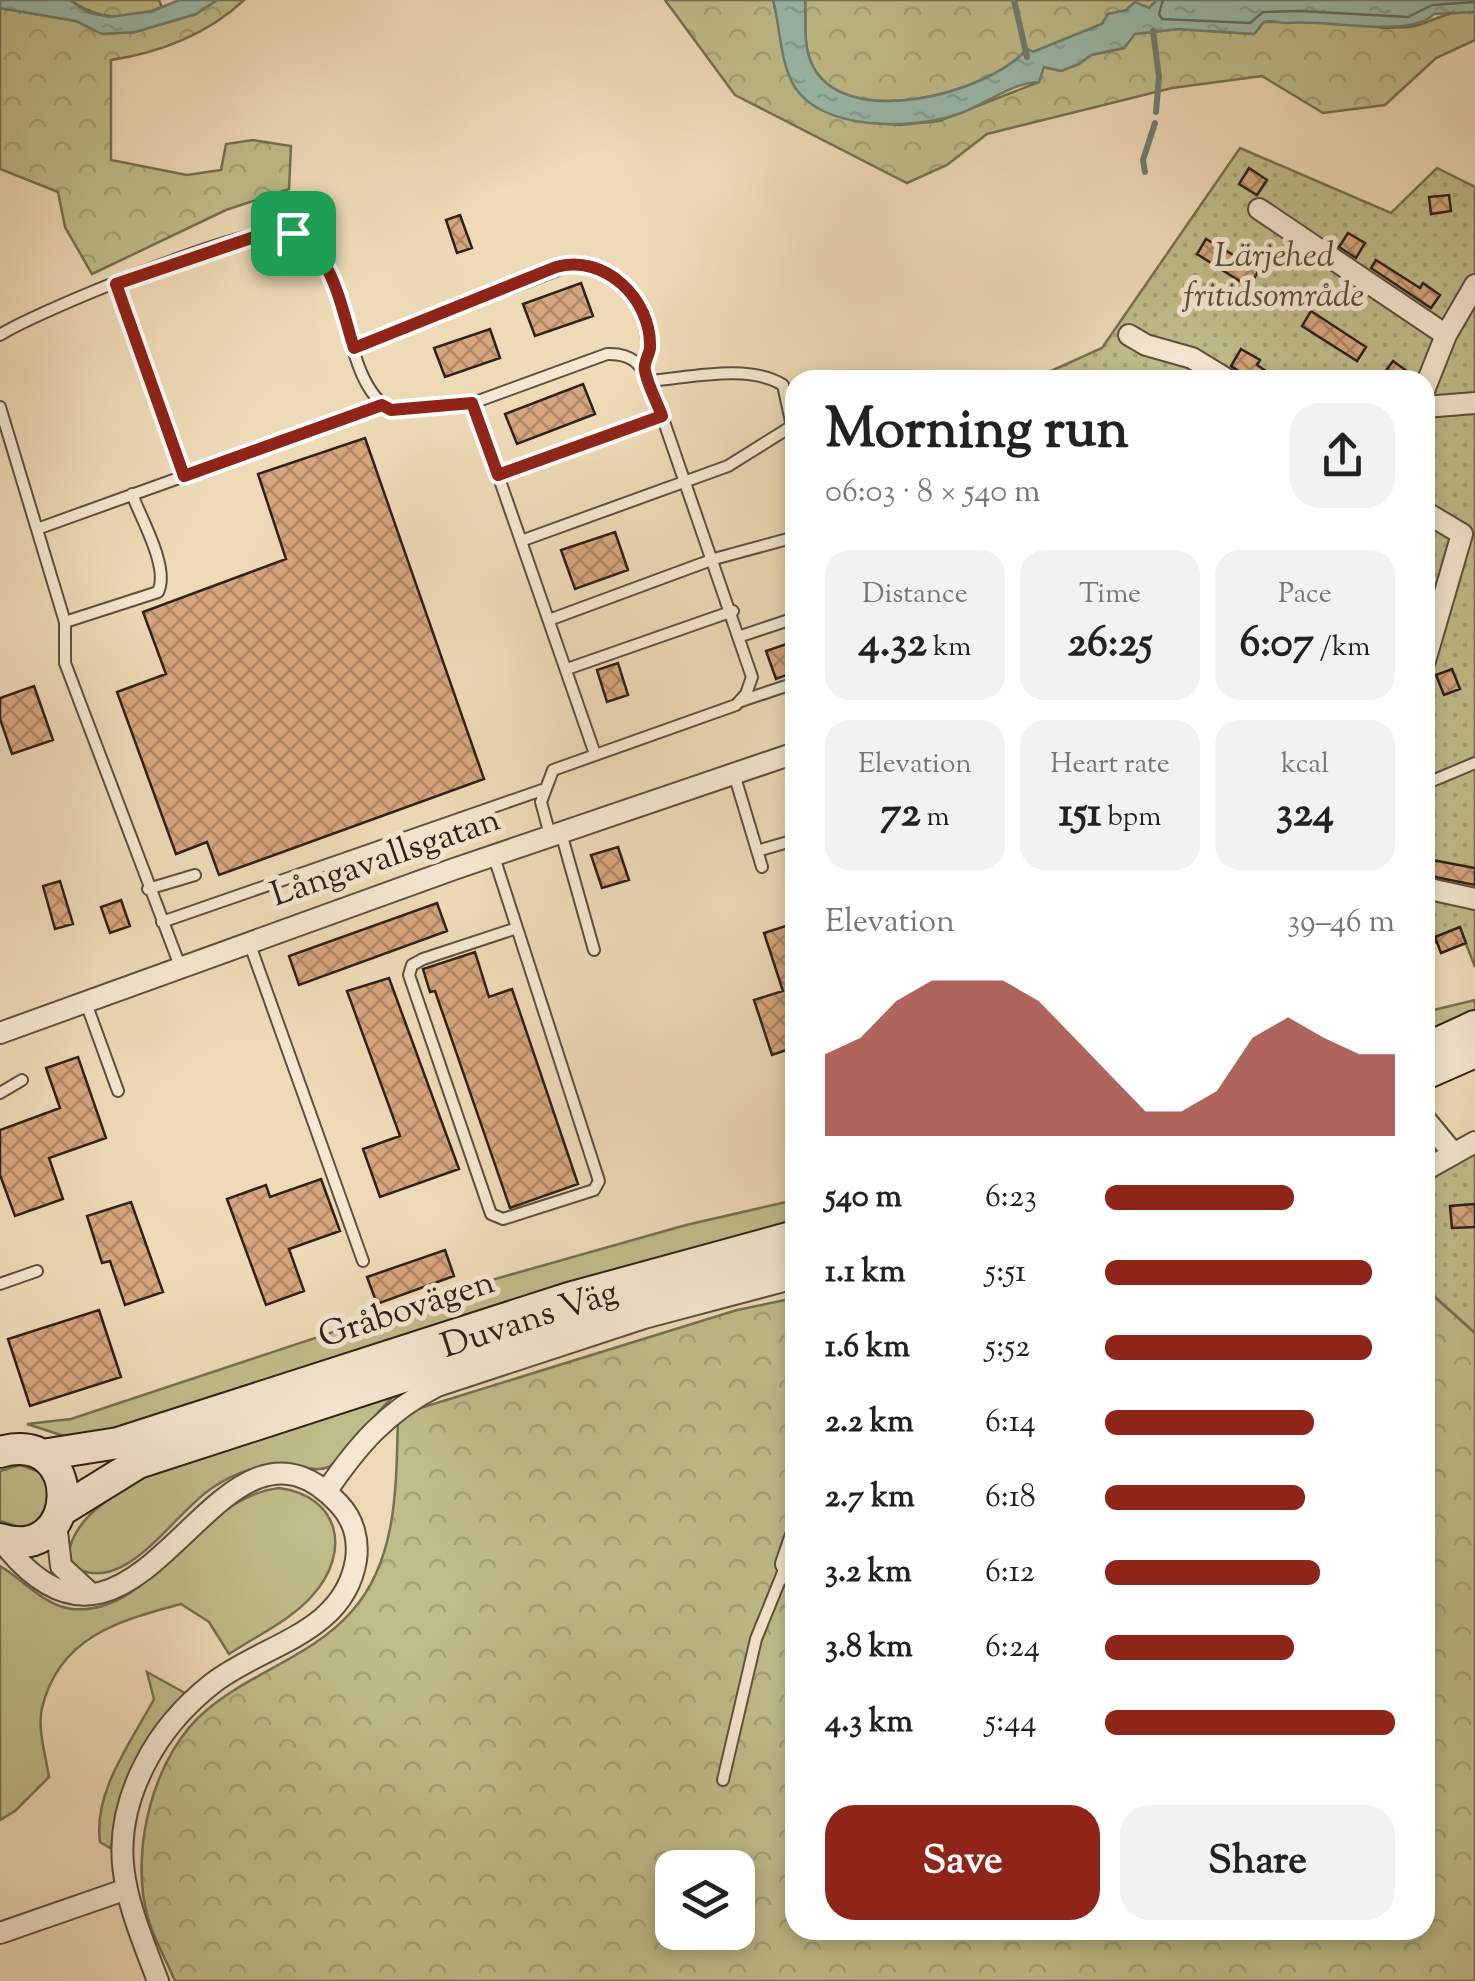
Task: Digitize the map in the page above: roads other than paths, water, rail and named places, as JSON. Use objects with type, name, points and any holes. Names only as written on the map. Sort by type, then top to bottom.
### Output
[{"type":"main road","points":[[1435,1044],[1475,1026]]},
{"type":"main road","points":[[1435,1070],[1475,1052]]},
{"type":"main road","name":"Gråbovägen","points":[[0,1451],[22,1449],[42,1455],[118,1443],[569,1298],[785,1239]]},
{"type":"main road","name":"Gråbovägen","points":[[0,1539],[30,1540],[138,1463],[554,1328],[785,1263]]},
{"type":"main road","points":[[42,1455],[60,1475],[59,1516]]},
{"type":"street","points":[[1260,209],[1446,334]]},
{"type":"street","points":[[1432,370],[1446,334],[1475,284]]},
{"type":"street","points":[[1129,335],[1146,345],[1192,358],[1212,370]]},
{"type":"street","points":[[1435,407],[1475,404]]},
{"type":"street","points":[[1435,517],[1469,533],[1435,632]]},
{"type":"street","name":"Långavallsgatan","points":[[0,1033],[493,856],[785,757]]},
{"type":"street","points":[[1435,890],[1475,899]]},
{"type":"street","points":[[1435,1131],[1454,1153]]},
{"type":"street","points":[[1435,1164],[1475,1142]]},
{"type":"street","name":"Duvans Väg","points":[[326,1492],[377,1426],[405,1402],[437,1386],[644,1318],[785,1281]]},
{"type":"street","points":[[0,1539],[42,1580],[72,1592],[94,1594],[137,1578],[223,1495],[241,1484],[288,1474],[326,1492],[348,1514],[357,1542],[352,1576],[342,1598],[303,1633],[216,1681],[162,1736],[144,1766],[132,1801],[122,1856],[124,1890],[158,1981]]},
{"type":"street","points":[[59,1516],[61,1566],[67,1576],[94,1594]]},
{"type":"street","points":[[0,1934],[124,1890]]},
{"type":"lane","points":[[0,336],[27,319],[254,235],[293,233],[310,242],[324,262],[369,390],[391,410],[472,403],[608,354],[632,358],[644,369],[649,381],[742,636],[752,676],[740,702]]},
{"type":"lane","points":[[354,348],[579,262],[612,276],[634,297],[650,348],[644,369]]},
{"type":"lane","points":[[116,284],[184,476]]},
{"type":"lane","points":[[649,381],[746,375],[783,385],[785,392]]},
{"type":"lane","points":[[472,403],[595,754]]},
{"type":"lane","points":[[37,528],[382,405]]},
{"type":"lane","points":[[0,407],[65,622],[65,663],[180,966]]},
{"type":"lane","points":[[498,475],[662,416]]},
{"type":"lane","points":[[521,540],[687,483],[728,466],[785,434]]},
{"type":"lane","points":[[65,622],[158,592],[163,583],[132,494]]},
{"type":"lane","points":[[549,620],[714,559],[785,540]]},
{"type":"lane","points":[[567,669],[732,611]]},
{"type":"lane","points":[[742,636],[785,621]]},
{"type":"lane","points":[[162,922],[542,790],[553,770],[785,687]]},
{"type":"lane","points":[[1435,780],[1475,763]]},
{"type":"lane","points":[[734,774],[762,867]]},
{"type":"lane","points":[[542,790],[594,950]]},
{"type":"lane","points":[[757,850],[785,843]]},
{"type":"lane","points":[[493,856],[517,928],[599,1181],[594,1190],[503,1219],[491,1214],[410,976],[412,965],[423,959],[517,928]]},
{"type":"lane","points":[[148,889],[196,875]]},
{"type":"lane","points":[[249,942],[363,1261]]},
{"type":"lane","points":[[85,1000],[118,1091]]},
{"type":"lane","points":[[0,1093],[22,1080]]},
{"type":"lane","points":[[0,1284],[37,1270]]},
{"type":"lane","points":[[723,1780],[756,1639],[785,1583]]},
{"type":"water","points":[[0,0],[70,0],[87,12],[109,17],[153,11],[179,0],[217,0],[196,14],[135,32],[102,34],[76,21],[0,8]]},
{"type":"water","points":[[773,0],[805,0],[808,55],[827,84],[852,96],[882,101],[950,92],[981,80],[1027,49],[1033,52],[1102,24],[1108,14],[1126,10],[1135,2],[1149,8],[1157,0],[1475,0],[1475,12],[1434,14],[1422,21],[1387,27],[1269,21],[1254,34],[1178,29],[1135,34],[1124,48],[1091,55],[1061,71],[1044,67],[1039,82],[1010,89],[961,113],[920,123],[895,124],[845,119],[805,99],[788,73]]},
{"type":"waterway","points":[[1014,0],[1027,57]]},
{"type":"waterway","points":[[1153,31],[1159,77],[1156,112]]},
{"type":"waterway","points":[[1145,172],[1143,160],[1155,123]]},
{"type":"park label","name":"Lärjehed fritidsområde","points":[[1274,277]]}]
